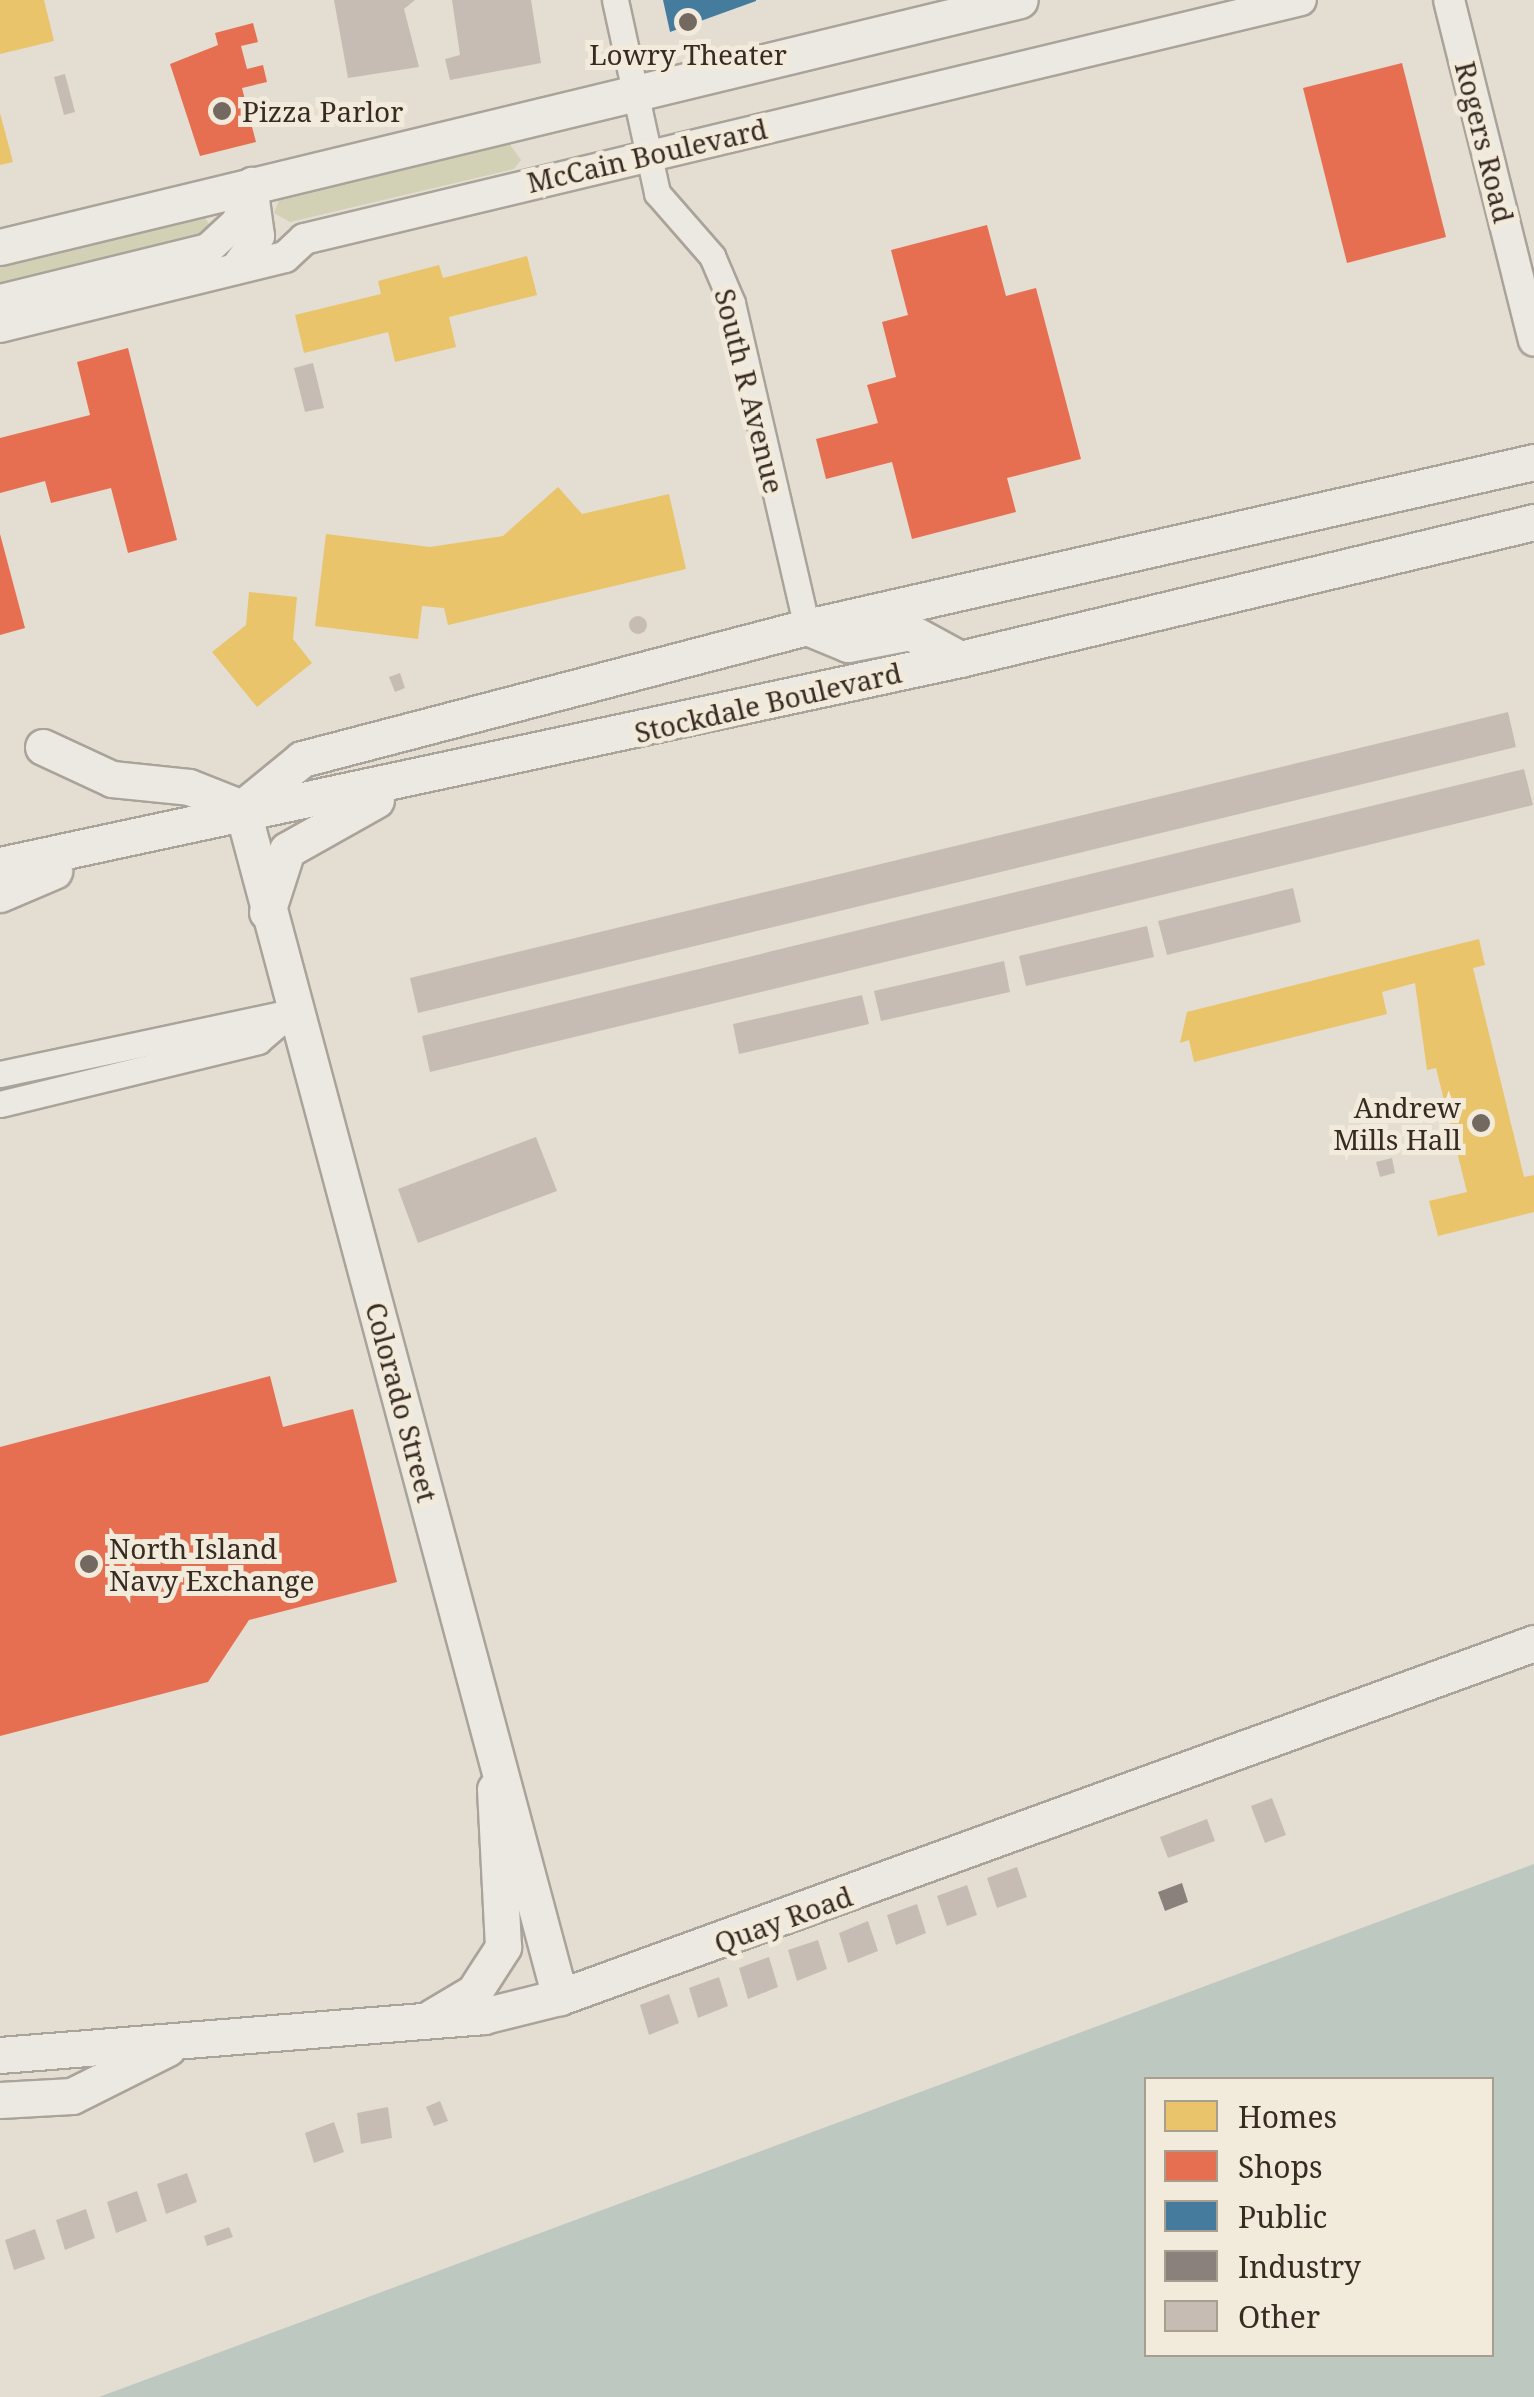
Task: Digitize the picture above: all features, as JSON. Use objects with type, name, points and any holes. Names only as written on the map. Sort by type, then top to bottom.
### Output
[{"type":"main road","points":[[0,247],[252,182],[1020,0]]},
{"type":"main road","points":[[43,748],[112,779],[189,787],[242,808],[302,759],[807,627],[1534,462]]},
{"type":"main road","name":"Stockdale Boulevard","points":[[0,865],[82,854],[242,808],[427,776],[960,659],[1534,522]]},
{"type":"main road","points":[[807,627],[848,644],[910,632],[960,659]]},
{"type":"main road","points":[[267,912],[287,850],[427,776]]},
{"type":"main road","name":"Colorado Street","points":[[242,808],[292,1012],[496,1748],[560,1997]]},
{"type":"main road","points":[[0,894],[82,854]]},
{"type":"main road","name":"Quay Road","points":[[0,2055],[424,2022],[560,1997],[1534,1643]]},
{"type":"main road","points":[[424,2022],[474,1992],[503,1947],[492,1854],[496,1748]]},
{"type":"main road","points":[[0,2100],[72,2096],[183,2040]]},
{"type":"street","name":"South R Avenue","points":[[615,0],[648,153],[665,211],[712,256],[732,303],[807,627]]},
{"type":"street","name":"McCain Boulevard","points":[[0,327],[284,256],[304,239],[648,153],[1301,0]]},
{"type":"street","name":"Rogers Road","points":[[1449,0],[1534,342]]},
{"type":"street","points":[[235,269],[259,236],[252,182]]},
{"type":"street","points":[[0,300],[208,250],[238,222],[252,182]]},
{"type":"street","points":[[0,1074],[292,1012]]},
{"type":"street","points":[[0,1104],[258,1041],[292,1012]]},
{"type":"green space","points":[[508,142],[521,160],[514,169],[290,222],[274,213],[280,198]]},
{"type":"green space","points":[[204,216],[217,237],[0,293],[0,265]]},
{"type":"shaded area","points":[[1534,1864],[1534,2397],[99,2397]]},
{"type":"building: Homes","points":[[0,0],[44,0],[54,41],[0,54]]},
{"type":"building: Homes","points":[[0,113],[13,162],[0,165]]},
{"type":"building: Homes","points":[[527,256],[537,295],[449,317],[456,347],[395,362],[388,332],[304,353],[295,315],[381,294],[378,281],[439,265],[443,278]]},
{"type":"building: Homes","points":[[558,487],[582,514],[669,494],[686,569],[448,625],[444,608],[422,606],[418,639],[315,626],[326,534],[430,547],[503,536]]},
{"type":"building: Homes","points":[[249,592],[297,597],[293,639],[312,663],[257,707],[212,652],[246,625]]},
{"type":"building: Homes","name":"Andrew Mills Hall","points":[[1479,939],[1485,965],[1473,968],[1524,1177],[1534,1175],[1534,1212],[1438,1236],[1429,1201],[1467,1192],[1436,1068],[1427,1070],[1415,983],[1382,992],[1387,1014],[1194,1062],[1189,1040],[1180,1043],[1187,1012]]},
{"type":"building: Shops","points":[[253,23],[258,42],[241,46],[247,69],[263,65],[267,82],[242,88],[256,142],[200,156],[170,64],[218,45],[215,33]]},
{"type":"building: Shops","points":[[1402,63],[1446,237],[1347,263],[1303,88]]},
{"type":"building: Shops","points":[[987,225],[1006,296],[1036,288],[1081,459],[1007,478],[1016,512],[912,539],[892,462],[826,479],[816,439],[878,423],[867,385],[896,377],[882,322],[908,315],[891,250]]},
{"type":"building: Shops","points":[[128,348],[177,540],[128,553],[111,488],[51,503],[45,481],[0,493],[0,438],[90,415],[77,362]]},
{"type":"building: Shops","points":[[0,534],[25,628],[0,635]]},
{"type":"building: Shops","points":[[270,1376],[283,1427],[353,1409],[397,1582],[249,1620],[208,1682],[0,1736],[0,1447]]},
{"type":"building: Public","name":"Lowry Theater","points":[[663,0],[756,0],[756,1],[670,32]]},
{"type":"building: Industry","points":[[1182,1883],[1188,1902],[1165,1911],[1158,1892]]},
{"type":"building: Other","points":[[334,0],[415,0],[404,9],[419,67],[348,78]]},
{"type":"building: Other","points":[[452,0],[531,0],[541,63],[450,80],[445,59],[460,55]]},
{"type":"building: Other","points":[[65,74],[75,112],[64,115],[54,77]]},
{"type":"building: Other","points":[[313,363],[324,408],[305,412],[294,368]]},
{"type":"building: Other","points":[[638,616],[647,625],[638,634],[629,625]]},
{"type":"building: Other","points":[[400,673],[405,688],[395,692],[389,677]]},
{"type":"building: Other","points":[[1508,712],[1516,747],[418,1013],[410,978]]},
{"type":"building: Other","points":[[1524,769],[1533,805],[430,1072],[422,1036]]},
{"type":"building: Other","points":[[1293,888],[1301,922],[1167,955],[1158,921]]},
{"type":"building: Other","points":[[1147,926],[1154,957],[1026,986],[1019,956]]},
{"type":"building: Other","points":[[1004,961],[1010,992],[881,1021],[874,991]]},
{"type":"building: Other","points":[[862,995],[869,1024],[739,1054],[733,1024]]},
{"type":"building: Other","points":[[536,1137],[557,1191],[418,1243],[398,1189]]},
{"type":"building: Other","points":[[1392,1158],[1395,1173],[1380,1177],[1376,1162]]},
{"type":"building: Other","points":[[1272,1798],[1286,1835],[1265,1843],[1251,1806]]},
{"type":"building: Other","points":[[1207,1819],[1215,1841],[1168,1858],[1160,1837]]},
{"type":"building: Other","points":[[1017,1867],[1027,1897],[997,1908],[987,1878]]},
{"type":"building: Other","points":[[967,1885],[977,1915],[947,1926],[937,1896]]},
{"type":"building: Other","points":[[917,1904],[926,1933],[896,1945],[887,1915]]},
{"type":"building: Other","points":[[868,1921],[878,1951],[848,1963],[839,1933]]},
{"type":"building: Other","points":[[818,1940],[827,1969],[797,1981],[788,1950]]},
{"type":"building: Other","points":[[769,1957],[778,1987],[748,1999],[739,1968]]},
{"type":"building: Other","points":[[719,1977],[728,2006],[698,2018],[689,1988]]},
{"type":"building: Other","points":[[669,1994],[679,2023],[649,2035],[640,2005]]},
{"type":"building: Other","points":[[440,2101],[448,2121],[434,2126],[426,2107]]},
{"type":"building: Other","points":[[388,2107],[392,2138],[361,2144],[357,2113]]},
{"type":"building: Other","points":[[334,2122],[344,2152],[314,2163],[305,2133]]},
{"type":"building: Other","points":[[187,2173],[197,2202],[166,2214],[157,2184]]},
{"type":"building: Other","points":[[137,2191],[147,2221],[116,2233],[107,2202]]},
{"type":"building: Other","points":[[86,2209],[95,2238],[65,2250],[56,2220]]},
{"type":"building: Other","points":[[229,2227],[233,2237],[207,2246],[204,2236]]},
{"type":"building: Other","points":[[35,2229],[45,2259],[14,2270],[5,2240]]},
{"type":"place","name":"Lowry Theater","points":[[688,22]]},
{"type":"place","name":"Pizza Parlor","points":[[222,111]]},
{"type":"place","name":"Andrew Mills Hall","points":[[1481,1123]]},
{"type":"place","name":"North Island Navy Exchange","points":[[89,1564]]}]
